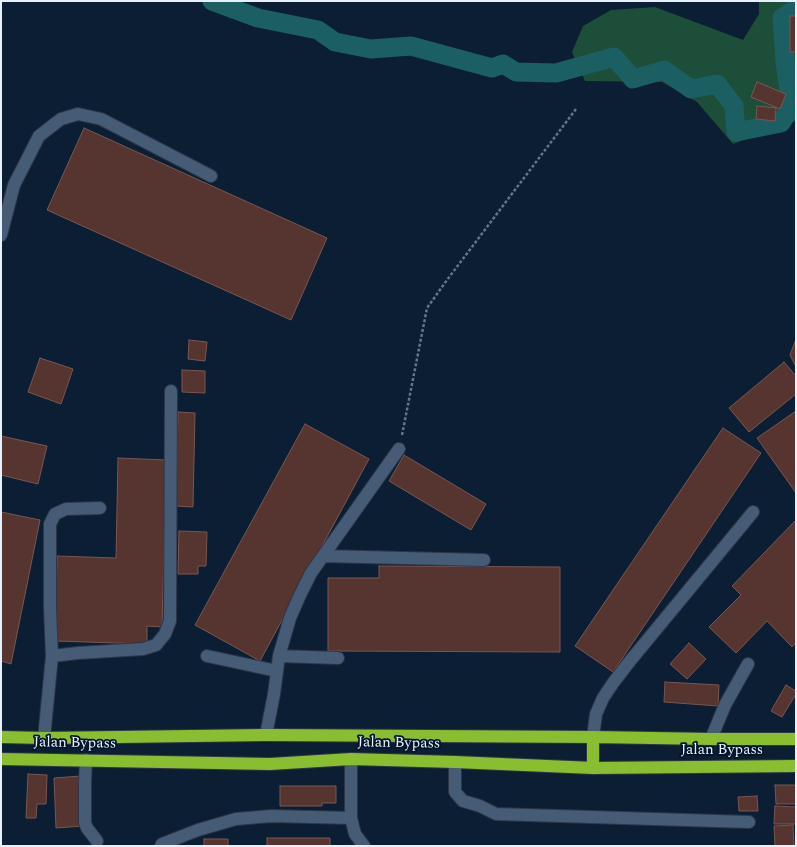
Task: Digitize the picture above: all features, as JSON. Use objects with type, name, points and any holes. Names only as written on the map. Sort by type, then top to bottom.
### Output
[{"type":"highway","name":"Jalan Bypass","points":[[1,737],[44,738],[266,735],[796,739]]},
{"type":"highway","points":[[592,768],[593,737]]},
{"type":"highway","name":"Jalan Bypass","points":[[1,760],[86,760],[270,764],[351,759],[592,768],[796,766]]},
{"type":"lane","points":[[1,235],[14,185],[39,136],[62,119],[78,114],[101,119],[210,176]]},
{"type":"lane","points":[[52,656],[143,649],[156,645],[165,634],[170,621],[171,391]]},
{"type":"lane","points":[[266,735],[279,656],[290,618],[300,595],[312,573],[399,449]]},
{"type":"lane","points":[[44,738],[52,656],[50,608],[50,524],[56,514],[66,509],[100,508]]},
{"type":"lane","points":[[593,737],[596,714],[603,698],[630,661],[753,512]]},
{"type":"lane","points":[[324,556],[484,560]]},
{"type":"lane","points":[[207,656],[277,671]]},
{"type":"lane","points":[[279,656],[338,658]]},
{"type":"lane","points":[[711,739],[725,705],[748,664]]},
{"type":"lane","points":[[351,759],[352,818],[356,834],[364,846]]},
{"type":"lane","points":[[86,760],[85,818],[87,828],[97,841]]},
{"type":"lane","points":[[455,762],[455,792],[463,801],[480,806],[496,814],[749,822]]},
{"type":"lane","points":[[161,846],[162,844],[198,830],[236,819],[271,816],[352,818]]},
{"type":"path","points":[[399,449],[427,308],[576,109]]},
{"type":"green space","points":[[759,1],[796,1],[796,121],[733,144],[697,102],[662,82],[585,81],[572,52],[583,26],[611,10],[655,7],[743,40],[759,14]]},
{"type":"building","points":[[790,16],[796,16],[796,52],[790,52]]},
{"type":"building","points":[[757,82],[786,94],[780,109],[751,97]]},
{"type":"building","points":[[757,106],[776,108],[775,121],[756,119]]},
{"type":"building","points":[[84,128],[327,238],[291,320],[47,210]]},
{"type":"building","points":[[796,339],[796,367],[790,355]]},
{"type":"building","points":[[189,340],[207,342],[205,361],[188,359]]},
{"type":"building","points":[[40,358],[73,369],[61,404],[28,392]]},
{"type":"building","points":[[784,362],[796,376],[796,394],[749,432],[729,408]]},
{"type":"building","points":[[182,370],[205,371],[205,393],[182,392]]},
{"type":"building","points":[[796,411],[796,493],[757,438]]},
{"type":"building","points":[[178,412],[195,413],[193,507],[176,506]]},
{"type":"building","points":[[305,424],[369,459],[260,661],[195,625]]},
{"type":"building","points":[[723,428],[761,453],[613,672],[575,646]]},
{"type":"building","points":[[1,436],[47,446],[38,484],[1,475]]},
{"type":"building","points":[[404,455],[486,504],[471,530],[389,481]]},
{"type":"building","points":[[118,458],[166,460],[162,627],[147,626],[147,644],[55,641],[57,556],[116,558]]},
{"type":"building","points":[[1,512],[40,520],[11,664],[1,661]]},
{"type":"building","points":[[796,520],[796,642],[792,647],[767,621],[736,653],[709,627],[741,595],[732,586]]},
{"type":"building","points":[[179,531],[207,532],[206,566],[198,566],[198,574],[178,574]]},
{"type":"building","points":[[379,566],[560,567],[560,652],[328,651],[328,578],[379,578]]},
{"type":"building","points":[[689,643],[706,659],[687,679],[670,664]]},
{"type":"building","points":[[665,682],[719,685],[718,706],[664,702]]},
{"type":"building","points":[[786,685],[796,691],[796,694],[782,717],[771,711]]},
{"type":"building","points":[[28,774],[47,775],[46,804],[37,804],[36,818],[26,818]]},
{"type":"building","points":[[81,776],[83,826],[56,828],[54,778]]},
{"type":"building","points":[[775,785],[796,785],[796,804],[776,804]]},
{"type":"building","points":[[280,786],[336,786],[336,803],[322,803],[322,806],[280,806]]},
{"type":"building","points":[[757,796],[758,811],[739,811],[738,797]]},
{"type":"building","points":[[775,806],[796,807],[796,824],[774,824]]},
{"type":"building","points":[[793,825],[794,846],[775,846],[774,826]]},
{"type":"building","points":[[267,838],[330,838],[330,846],[267,846]]},
{"type":"building","points":[[204,839],[228,839],[228,846],[204,846]]},
{"type":"waterway","points":[[212,1],[258,18],[318,30],[335,42],[371,49],[411,46],[492,68],[503,64],[516,72],[556,73],[614,57],[633,79],[664,70],[691,89],[717,84],[734,106],[736,132],[781,123],[791,107],[785,61],[782,18],[796,8]]}]
